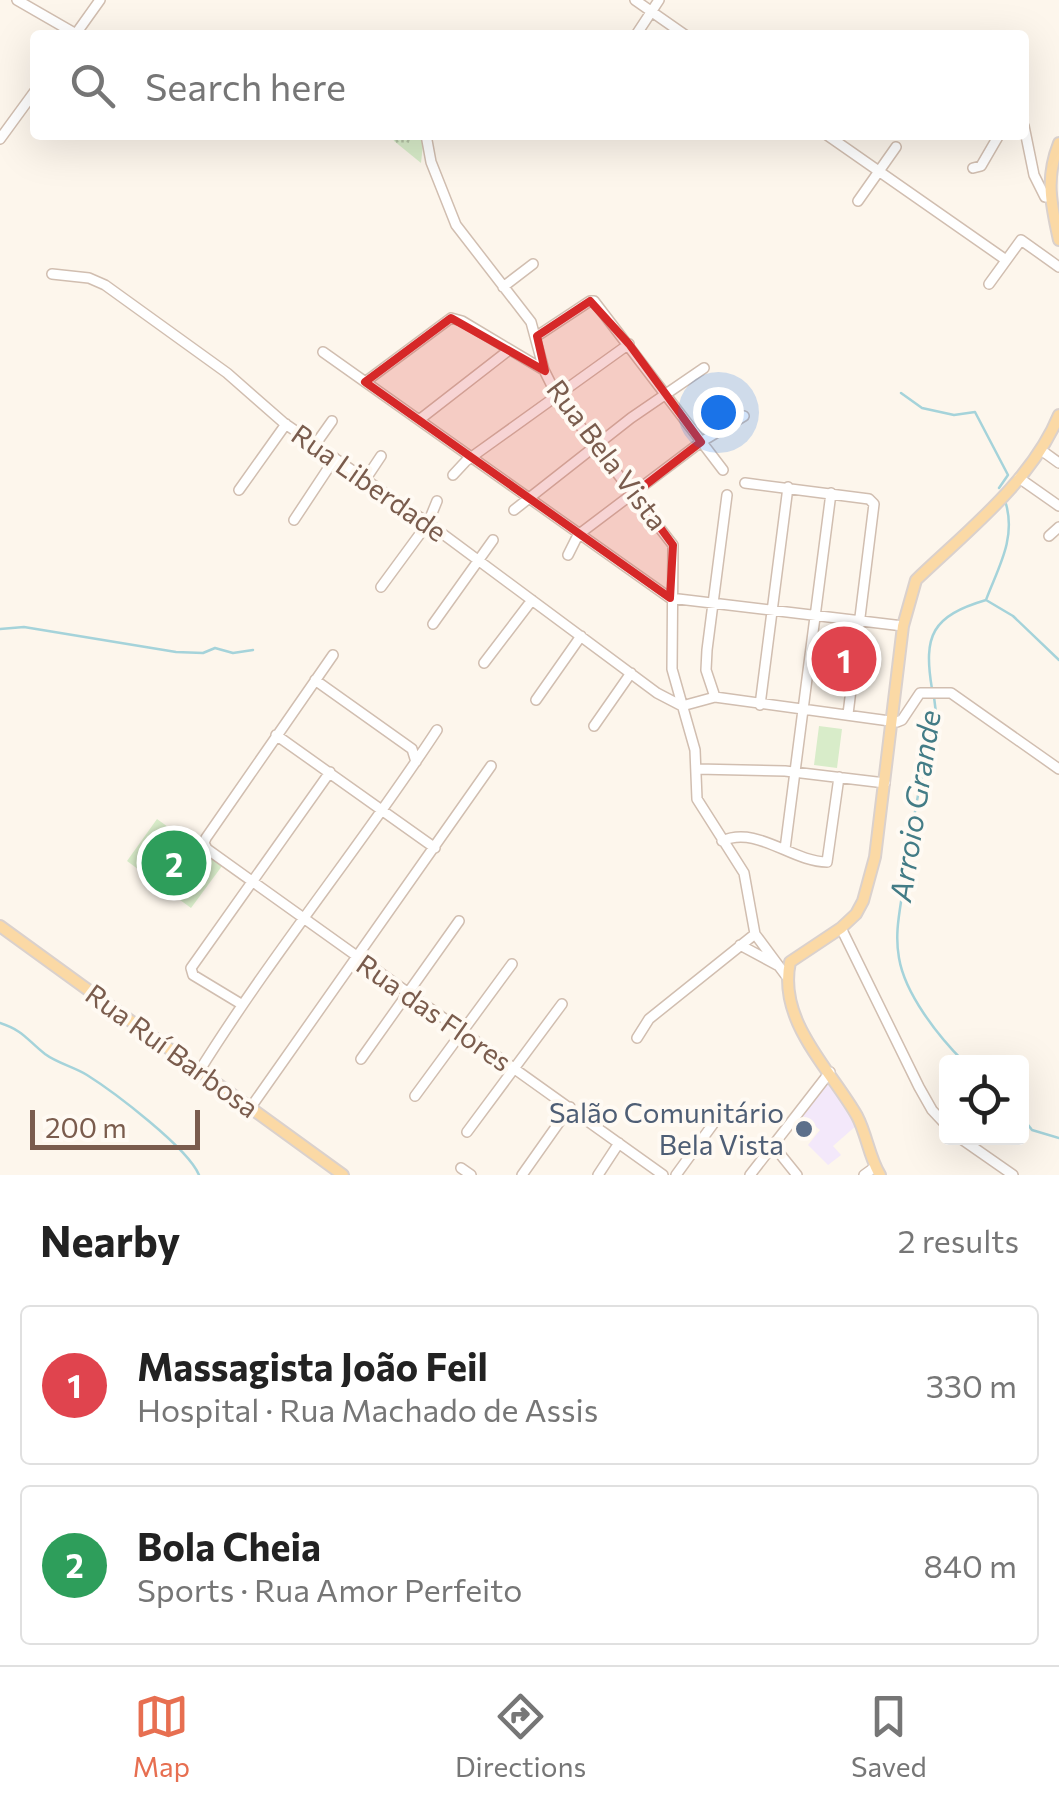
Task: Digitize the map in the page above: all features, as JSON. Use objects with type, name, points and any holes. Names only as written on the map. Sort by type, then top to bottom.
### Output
[{"type":"main road","points":[[1059,143],[1048,178],[1059,240]]},
{"type":"main road","points":[[784,972],[790,962],[841,928],[864,901],[875,857],[903,626],[916,580],[1020,478],[1042,450],[1059,415]]},
{"type":"main road","name":"Rua Ruí Barbosa","points":[[0,926],[343,1175]]},
{"type":"main road","name":"Rua Bela Vista","points":[[784,972],[801,1032],[861,1124],[877,1171]]},
{"type":"street","points":[[17,0],[69,30]]},
{"type":"street","points":[[79,30],[100,0]]},
{"type":"street","points":[[634,0],[678,30]]},
{"type":"street","points":[[639,30],[660,0]]},
{"type":"street","points":[[0,140],[30,98]]},
{"type":"street","name":"Rua Bela Vista","points":[[427,140],[430,162],[456,225],[531,322],[544,370],[557,396],[673,544],[672,669],[697,769],[697,799],[744,873],[755,934],[784,972]]},
{"type":"street","points":[[834,140],[1006,260]]},
{"type":"street","points":[[973,168],[981,166],[996,140]]},
{"type":"street","points":[[1027,140],[1038,186],[1049,197]]},
{"type":"street","points":[[858,200],[896,147]]},
{"type":"street","points":[[989,284],[1021,240],[1059,266]]},
{"type":"street","points":[[503,287],[534,264]]},
{"type":"street","name":"Rua Liberdade","points":[[52,274],[89,278],[106,285],[227,373],[286,424],[428,523],[631,674],[682,706]]},
{"type":"street","points":[[537,336],[590,300],[598,304],[722,470]]},
{"type":"street","points":[[364,382],[451,318],[544,370]]},
{"type":"street","points":[[453,475],[470,458],[629,344]]},
{"type":"street","points":[[419,420],[510,350]]},
{"type":"street","points":[[323,352],[670,598],[903,626]]},
{"type":"street","points":[[514,510],[704,368]]},
{"type":"street","points":[[568,555],[578,535],[702,442],[744,416]]},
{"type":"street","points":[[315,445],[332,421]]},
{"type":"street","points":[[239,490],[286,424]]},
{"type":"street","points":[[1042,450],[1059,463]]},
{"type":"street","points":[[365,480],[381,456]]},
{"type":"street","points":[[294,520],[335,458]]},
{"type":"street","points":[[1020,478],[1059,506]]},
{"type":"street","points":[[745,484],[869,499],[874,510],[848,714]]},
{"type":"street","points":[[760,704],[788,487]]},
{"type":"street","points":[[785,849],[831,493]]},
{"type":"street","points":[[714,698],[706,670],[711,602],[728,495]]},
{"type":"street","points":[[381,587],[428,523],[437,501]]},
{"type":"street","points":[[1050,536],[1059,526]]},
{"type":"street","points":[[433,624],[493,540]]},
{"type":"street","points":[[484,663],[532,600]]},
{"type":"street","points":[[536,700],[582,636]]},
{"type":"street","points":[[333,656],[276,735],[435,848]]},
{"type":"street","points":[[594,726],[631,674]]},
{"type":"street","points":[[315,680],[412,748],[416,762]]},
{"type":"street","points":[[682,706],[714,698],[892,722],[902,720],[912,702],[924,692],[951,693],[1059,770]]},
{"type":"street","points":[[198,1072],[241,1004],[437,730]]},
{"type":"street","name":"Rua das Flores","points":[[276,735],[206,838],[207,849],[663,1175]]},
{"type":"street","points":[[251,1107],[491,766]]},
{"type":"street","points":[[697,769],[795,772],[885,783]]},
{"type":"street","points":[[241,1004],[193,975],[192,968],[330,772]]},
{"type":"street","points":[[722,841],[738,836],[815,862],[827,862],[838,777]]},
{"type":"street","points":[[361,1059],[459,921]]},
{"type":"street","points":[[841,928],[918,1087],[939,1118]]},
{"type":"street","points":[[637,1038],[648,1019],[755,934]]},
{"type":"street","points":[[740,945],[784,972]]},
{"type":"street","points":[[415,1096],[512,964]]},
{"type":"street","points":[[467,1132],[562,1004]]},
{"type":"street","points":[[750,1175],[830,1072]]},
{"type":"street","points":[[522,1175],[570,1107]]},
{"type":"street","points":[[676,1175],[716,1120]]},
{"type":"street","points":[[598,1175],[619,1144]]},
{"type":"street","points":[[772,1144],[797,1175]]},
{"type":"street","points":[[970,1145],[1013,1175]]},
{"type":"street","points":[[461,1168],[472,1175]]},
{"type":"street","points":[[992,1175],[1002,1168]]},
{"type":"street","points":[[864,1175],[877,1171]]},
{"type":"highlighted area","points":[[590,301],[629,344],[701,442],[635,493],[673,545],[670,598],[365,382],[451,318],[545,371],[537,336]]},
{"type":"shaded area","points":[[830,1079],[858,1124],[833,1146],[841,1155],[828,1165],[808,1145],[820,1130],[799,1113]]},
{"type":"green space","points":[[423,140],[421,163],[394,141]]},
{"type":"green space","points":[[819,726],[842,729],[837,768],[814,765]]},
{"type":"green space","points":[[157,819],[222,866],[191,908],[127,861]]},
{"type":"waterway","points":[[901,393],[922,408],[954,415],[975,412],[1008,475],[999,488]]},
{"type":"waterway","points":[[986,600],[1007,541],[1006,504]]},
{"type":"waterway","name":"Arroio Grande","points":[[932,689],[929,655],[935,630],[954,613],[986,600],[1013,616],[1059,660]]},
{"type":"waterway","points":[[0,629],[24,627],[176,652],[253,650]]},
{"type":"waterway","name":"Arroio Grande","points":[[934,697],[936,713],[910,838],[898,919],[898,948],[902,972],[915,1000],[958,1055]]},
{"type":"waterway","points":[[0,1023],[20,1032],[50,1057],[87,1075],[131,1107],[181,1150],[199,1175]]},
{"type":"waterway","name":"Arroio Grande","points":[[1029,1126],[1059,1138]]},
{"type":"place","name":"Massagista João Feil","points":[[844,659]]},
{"type":"place","name":"Bola Cheia","points":[[174,863]]},
{"type":"place","name":"Salão Comunitário Bela Vista","points":[[804,1129]]}]
